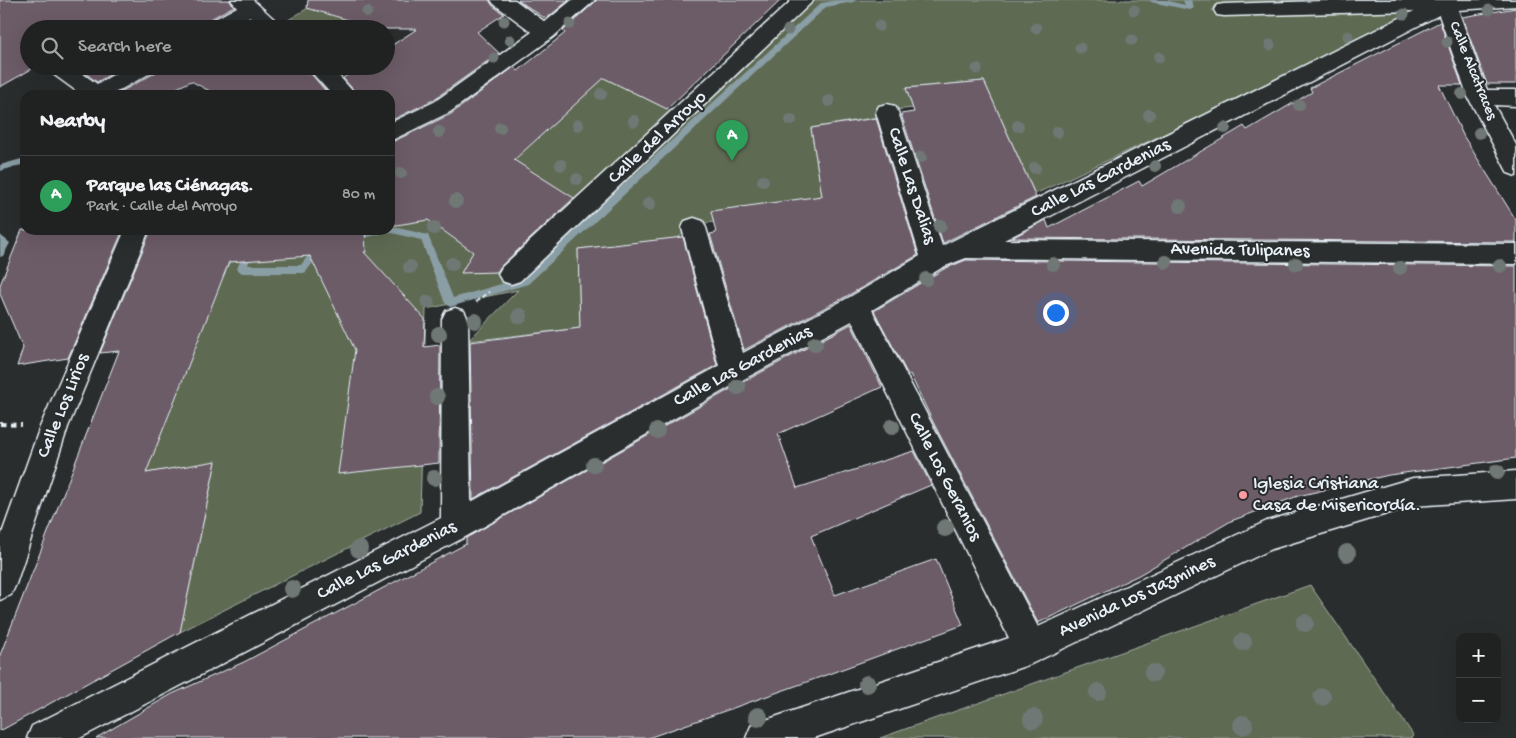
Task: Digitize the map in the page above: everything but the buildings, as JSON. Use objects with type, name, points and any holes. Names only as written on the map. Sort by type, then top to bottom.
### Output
[{"type":"street","points":[[501,0],[546,32]]},
{"type":"street","points":[[395,130],[442,107],[546,32],[585,0]]},
{"type":"street","name":"Calle del Arroyo","points":[[511,274],[804,0]]},
{"type":"street","points":[[1224,10],[1516,0]]},
{"type":"street","name":"Calle Alcatraces","points":[[1444,2],[1479,97],[1516,167]]},
{"type":"street","name":"Calle Las Gardenias","points":[[44,738],[456,526],[734,371],[857,306],[934,260],[963,249],[1444,2]]},
{"type":"street","points":[[225,20],[245,4],[264,20]]},
{"type":"street","points":[[70,75],[91,90]]},
{"type":"street","points":[[103,90],[130,75]]},
{"type":"street","points":[[326,75],[340,90]]},
{"type":"street","points":[[1479,97],[1516,98]]},
{"type":"street","name":"Calle Las Dalias","points":[[887,112],[934,260]]},
{"type":"street","points":[[694,228],[734,371]]},
{"type":"street","name":"Calle Los Lirios","points":[[0,584],[54,427],[135,235]]},
{"type":"street","name":"Avenida Tulipanes","points":[[963,249],[1516,254]]},
{"type":"street","name":"Calle Los Geranios","points":[[857,306],[1031,647]]},
{"type":"street","points":[[455,319],[456,526]]},
{"type":"street","name":"Avenida Los Jazmines","points":[[763,738],[1031,647],[1267,536],[1413,492],[1516,485]]},
{"type":"path","points":[[455,319],[511,274]]},
{"type":"green space","points":[[811,0],[1303,0],[1307,7],[1440,6],[1035,194],[984,81],[906,88],[913,108],[875,112],[877,117],[811,128],[822,196],[714,222],[692,225],[678,238],[578,249],[580,328],[468,341],[518,290],[426,309],[420,512],[180,632],[216,462],[146,473],[236,235],[395,235],[395,148],[540,136],[604,78],[690,120]]},
{"type":"green space","points":[[308,8],[383,11],[370,20],[288,20]]},
{"type":"green space","points":[[1310,585],[1414,736],[1412,738],[880,738]]},
{"type":"waterway","points":[[395,230],[425,237],[450,303],[525,281],[824,5],[853,0]]},
{"type":"waterway","points":[[1154,0],[1190,8],[1187,0]]},
{"type":"waterway","points":[[0,168],[20,162]]},
{"type":"waterway","points":[[254,235],[242,269],[303,269],[319,247]]},
{"type":"waterway","points":[[353,237],[362,235]]},
{"type":"waterway","points":[[0,239],[5,243],[0,253]]},
{"type":"place","name":"Parque las Ciénagas.","points":[[732,161]]},
{"type":"place","name":"Iglesia Cristiana Casa de Misericordía.","points":[[1243,495]]}]
